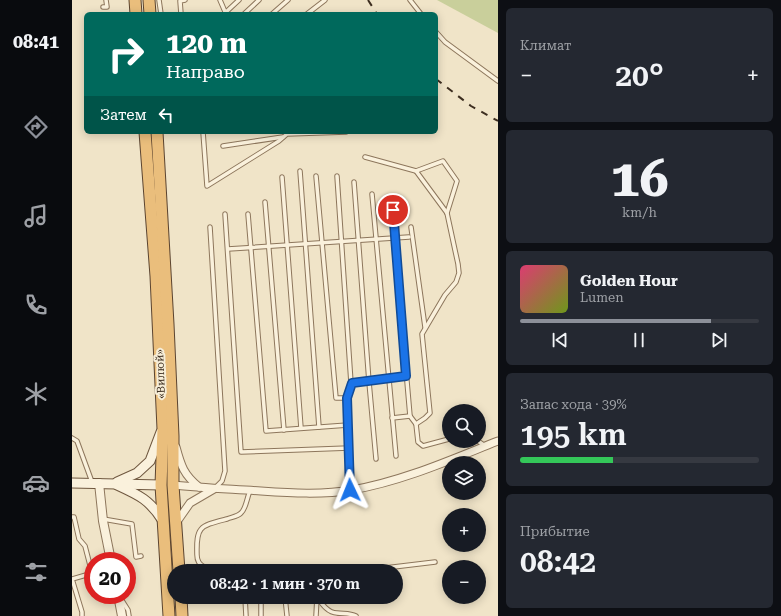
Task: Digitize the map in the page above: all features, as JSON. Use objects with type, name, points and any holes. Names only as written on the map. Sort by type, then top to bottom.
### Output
[{"type":"highway","points":[[135,0],[136,12]]},
{"type":"highway","points":[[149,0],[150,12]]},
{"type":"highway","name":"«Вилюй»","points":[[145,134],[156,276],[163,429],[160,485],[169,616]]},
{"type":"highway","name":"«Вилюй»","points":[[157,134],[168,324],[173,436],[173,485],[178,564]]},
{"type":"highway","points":[[160,485],[173,485]]},
{"type":"highway","points":[[181,604],[182,616]]},
{"type":"main road","points":[[114,483],[137,473],[150,461],[163,429]]},
{"type":"main road","points":[[72,483],[160,485]]},
{"type":"main road","points":[[114,483],[149,502],[163,521]]},
{"type":"street","points":[[173,436],[182,468],[190,480],[199,488]]},
{"type":"street","points":[[486,446],[498,441]]},
{"type":"street","points":[[173,485],[199,488],[304,494],[350,490],[408,476],[480,448]]},
{"type":"street","points":[[95,483],[109,552]]},
{"type":"street","points":[[175,525],[190,503],[214,489]]},
{"type":"street","points":[[120,604],[122,616]]},
{"type":"lane","points":[[103,7],[108,7],[106,0]]},
{"type":"lane","points":[[159,0],[161,12]]},
{"type":"lane","points":[[181,12],[180,1],[185,0]]},
{"type":"lane","points":[[227,12],[239,0]]},
{"type":"lane","points":[[246,12],[259,0]]},
{"type":"lane","points":[[274,12],[288,0]]},
{"type":"lane","points":[[310,12],[325,0]]},
{"type":"lane","points":[[410,0],[419,12]]},
{"type":"lane","points":[[222,1],[226,12]]},
{"type":"lane","points":[[438,34],[445,42],[498,81]]},
{"type":"lane","points":[[203,134],[207,186],[279,142],[287,134]]},
{"type":"lane","points":[[223,146],[284,137]]},
{"type":"lane","points":[[365,157],[416,171],[443,162],[457,181],[447,213]]},
{"type":"lane","points":[[300,171],[319,427]]},
{"type":"lane","points":[[416,171],[447,213],[459,273],[456,282],[446,295],[422,334],[430,413],[416,424]]},
{"type":"lane","points":[[316,176],[336,398],[347,398]]},
{"type":"lane","points":[[337,176],[352,383],[347,398],[350,490]]},
{"type":"lane","points":[[282,177],[301,428]]},
{"type":"lane","points":[[354,182],[376,459]]},
{"type":"lane","points":[[372,194],[396,456]]},
{"type":"lane","points":[[392,197],[410,416],[416,424],[418,442],[420,444],[423,446],[442,441]]},
{"type":"lane","points":[[265,202],[284,430]]},
{"type":"lane","points":[[225,214],[241,452],[349,448]]},
{"type":"lane","points":[[248,214],[266,431],[348,425]]},
{"type":"lane","points":[[210,227],[225,471],[222,481],[214,489]]},
{"type":"lane","points":[[411,227],[425,328]]},
{"type":"lane","points":[[228,249],[409,237]]},
{"type":"lane","points":[[352,383],[406,376]]},
{"type":"lane","points":[[392,418],[410,416]]},
{"type":"lane","points":[[72,438],[77,441],[95,483]]},
{"type":"lane","points":[[199,564],[197,558],[196,537],[200,529],[209,524],[242,513],[250,490]]},
{"type":"lane","points":[[72,517],[74,517],[79,539],[85,546],[87,552]]},
{"type":"lane","points":[[103,518],[132,524],[136,557],[141,556]]},
{"type":"lane","points":[[403,566],[435,562]]},
{"type":"lane","points":[[82,616],[72,579],[84,576]]},
{"type":"lane","points":[[124,604],[128,610],[129,616]]},
{"type":"lane","points":[[245,604],[246,616]]},
{"type":"lane","points":[[261,604],[261,616]]},
{"type":"lane","points":[[286,604],[287,616]]},
{"type":"lane","points":[[316,616],[317,604]]},
{"type":"lane","points":[[322,604],[335,614],[346,613],[356,616]]},
{"type":"green space","points":[[437,0],[498,0],[498,33]]},
{"type":"railway","points":[[368,0],[376,12]]},
{"type":"railway","points":[[438,81],[471,106],[498,121]]},
{"type":"route","points":[[350,490],[347,398],[352,383],[406,376],[393,210]]}]
